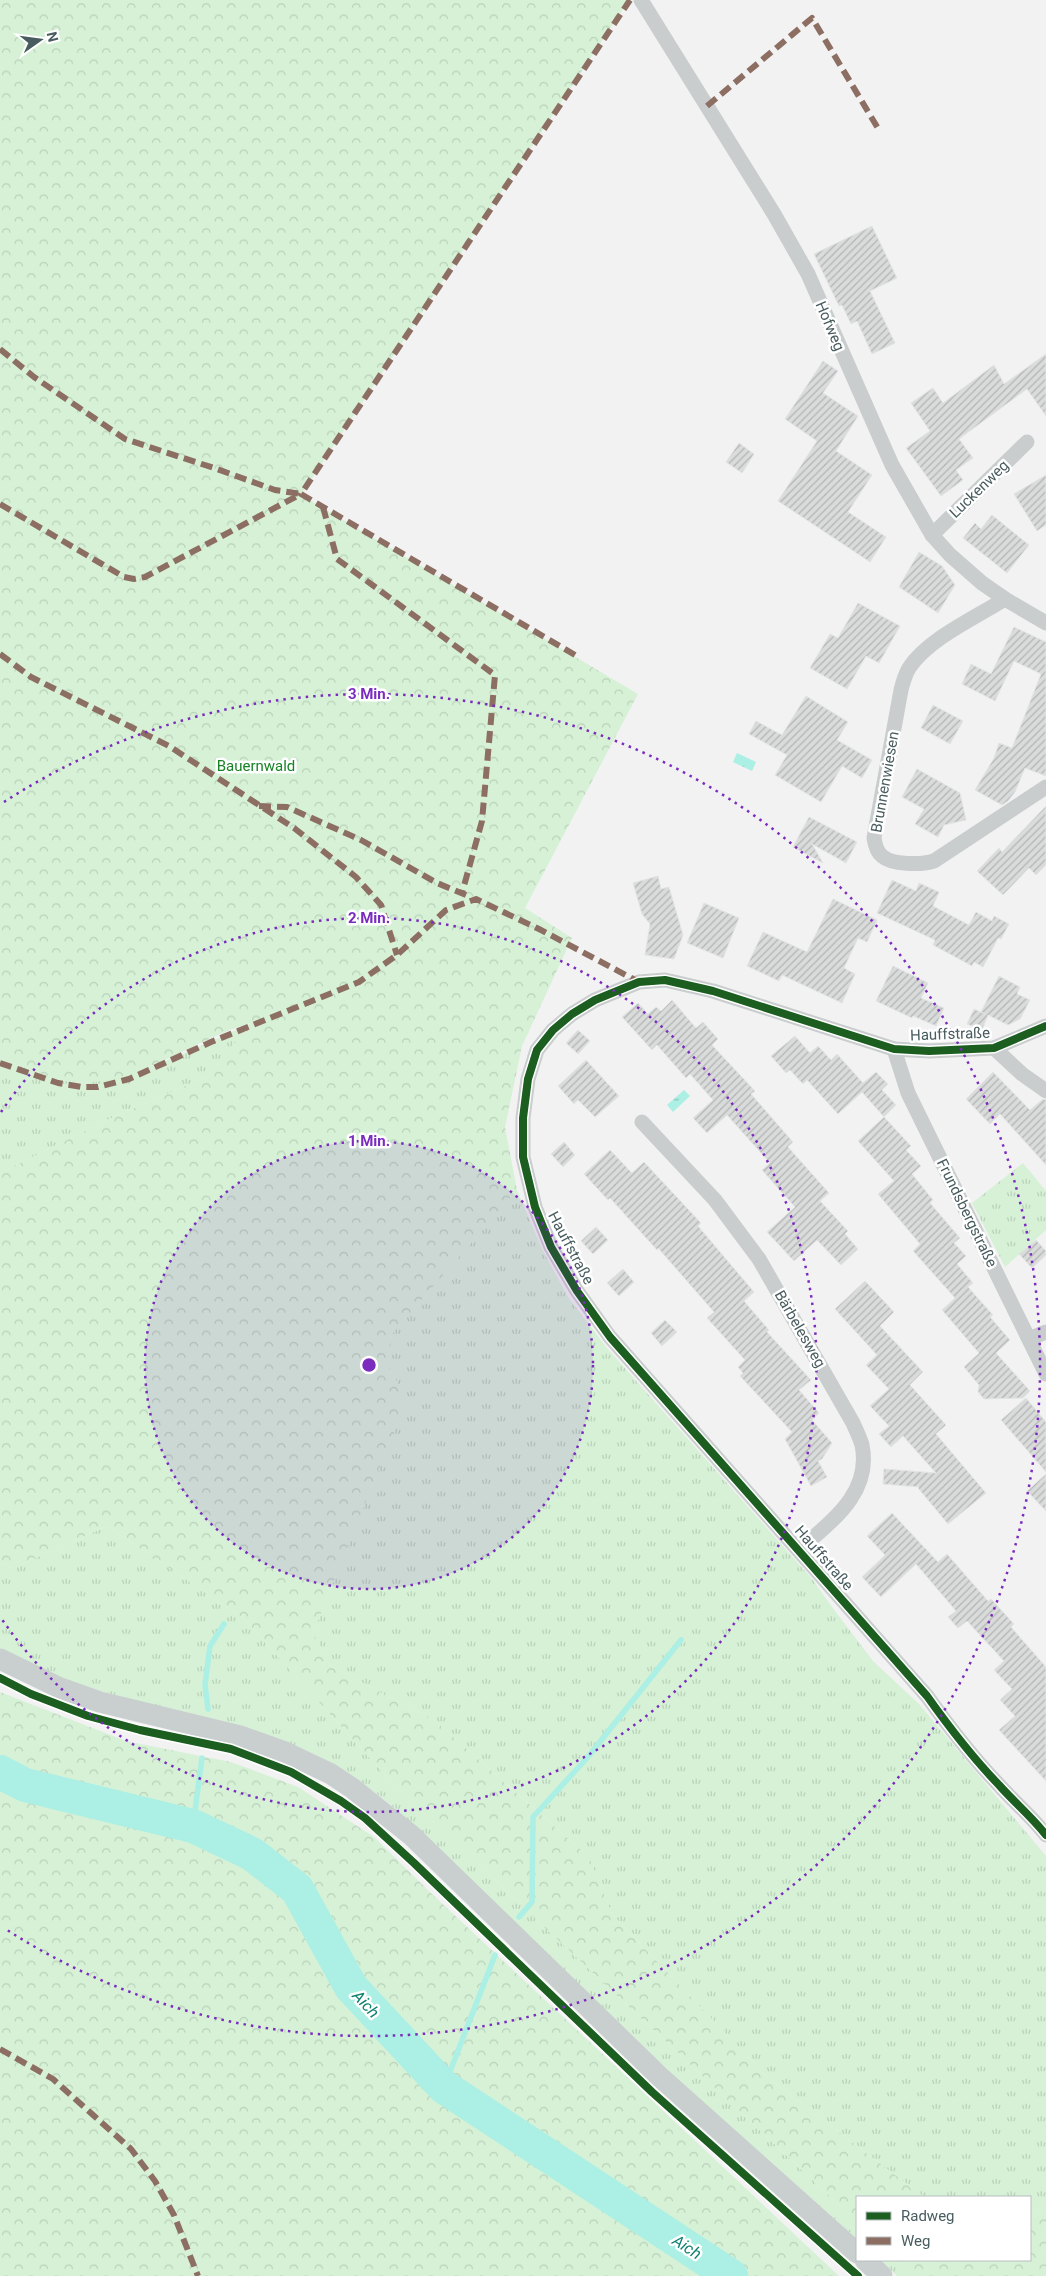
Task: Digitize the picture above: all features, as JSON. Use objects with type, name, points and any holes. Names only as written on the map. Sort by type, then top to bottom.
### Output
[{"type":"main road","points":[[0,1659],[60,1688],[100,1702],[240,1736],[286,1752],[330,1774],[352,1788],[410,1835],[659,2076],[856,2252]]},
{"type":"main road","points":[[865,2261],[882,2276]]},
{"type":"street","name":"Hofweg","points":[[641,0],[774,214],[808,274],[892,465],[932,535],[956,561],[1005,599],[1046,623]]},
{"type":"street","name":"Luckenweg","points":[[932,535],[1027,442]]},
{"type":"street","name":"Brunnenwiesen","points":[[1005,599],[934,643],[919,656],[909,669],[901,690],[874,838],[876,847],[880,855],[888,860],[916,864],[934,861],[1046,787]]},
{"type":"street","name":"Hauffstraße","points":[[1046,1026],[994,1048],[929,1052],[894,1049],[713,990],[665,980],[639,982],[595,1000],[572,1014],[553,1030],[537,1050],[528,1079],[523,1118],[523,1157],[535,1208],[551,1247],[577,1291],[610,1337],[926,1696],[953,1732],[993,1779],[1046,1835]]},
{"type":"street","points":[[994,1048],[1022,1074],[1046,1091]]},
{"type":"street","name":"Frundsbergstraße","points":[[894,1049],[908,1093],[1046,1374]]},
{"type":"street","name":"Bärbelesweg","points":[[642,1122],[715,1200],[759,1258],[853,1423],[862,1446],[862,1468],[858,1487],[845,1509],[799,1550]]},
{"type":"street","points":[[1029,1339],[1046,1332]]},
{"type":"green space","name":"Bauernwald","points":[[0,0],[629,0],[301,495],[638,694],[525,908],[572,938],[522,1046],[505,1127],[517,1190],[392,1334],[388,1364],[401,1390],[401,1414],[313,1633],[330,1666],[434,1720],[589,1857],[612,1914],[768,2078],[923,2196],[856,2196],[856,2221],[396,1787],[242,1617],[107,1526],[11,1569],[0,1559],[0,1171],[4,1171],[109,1119],[206,1077],[251,1023],[208,1039],[141,1070],[96,1082],[65,1081],[0,1058]]},
{"type":"green space","points":[[252,1023],[206,1077],[109,1119],[4,1171],[0,1171],[0,1058],[64,1080],[91,1082],[114,1078],[163,1062]]},
{"type":"green space","points":[[1023,1163],[1046,1191],[1046,1230],[1005,1267],[972,1203]]},
{"type":"green space","points":[[517,1190],[542,1249],[568,1297],[607,1348],[813,1580],[873,1661],[919,1704],[1046,1856],[1046,2204],[1034,2216],[1031,2217],[1031,2196],[923,2196],[768,2078],[612,1914],[588,1856],[434,1720],[330,1666],[313,1633],[401,1414],[401,1390],[388,1364],[392,1334]]},
{"type":"green space","points":[[107,1526],[242,1617],[396,1787],[856,2221],[856,2238],[660,2063],[426,1836],[374,1791],[336,1766],[296,1746],[254,1731],[81,1685],[40,1669],[0,1648],[0,1559],[11,1569]]},
{"type":"green space","points":[[0,1692],[126,1741],[231,1762],[298,1787],[374,1837],[432,1894],[839,2276],[0,2276]]},
{"type":"green space","points":[[1046,2204],[1046,2276],[914,2276],[898,2261],[1031,2261],[1031,2217]]},
{"type":"green space","points":[[881,2261],[898,2261],[914,2276],[897,2276]]},
{"type":"water","points":[[737,753],[756,762],[752,771],[733,762]]},
{"type":"water","points":[[684,1090],[690,1096],[673,1112],[667,1105]]},
{"type":"building","points":[[872,226],[897,278],[870,291],[895,343],[872,354],[857,321],[851,324],[842,305],[839,306],[814,254]]},
{"type":"building","points":[[1046,354],[1046,416],[1027,389],[959,439],[973,458],[956,470],[963,480],[941,496],[906,448],[930,431],[911,403],[933,388],[943,403],[994,365],[1004,384]]},
{"type":"building","points":[[823,361],[838,371],[823,393],[858,416],[836,451],[872,475],[848,512],[886,537],[870,562],[778,501],[817,441],[785,419]]},
{"type":"building","points":[[739,443],[754,454],[742,473],[726,462]]},
{"type":"building","points":[[1046,475],[1046,525],[1037,531],[1014,494]]},
{"type":"building","points":[[992,515],[1029,545],[1007,573],[963,538],[975,523],[981,529]]},
{"type":"building","points":[[919,552],[942,566],[955,585],[938,613],[899,587]]},
{"type":"building","points":[[858,603],[900,626],[879,663],[866,656],[847,689],[810,668],[830,634],[838,638]]},
{"type":"building","points":[[1014,627],[1046,642],[1046,776],[1025,768],[1015,792],[1002,805],[975,790],[994,758],[999,743],[1012,748],[1041,674],[1014,661],[995,701],[962,684],[971,664],[991,674]]},
{"type":"building","points":[[806,696],[848,722],[837,740],[872,760],[862,778],[842,766],[821,802],[775,775],[787,755],[749,734],[756,721],[782,735]]},
{"type":"building","points":[[933,705],[963,721],[950,744],[921,728]]},
{"type":"building","points":[[917,769],[960,793],[966,820],[944,825],[938,837],[915,824],[924,809],[902,797]]},
{"type":"building","points":[[1046,806],[1046,865],[1036,875],[1029,868],[1003,895],[977,871],[999,848],[1002,852]]},
{"type":"building","points":[[809,817],[857,842],[846,863],[812,844],[823,863],[793,847]]},
{"type":"building","points":[[658,876],[661,889],[669,887],[683,935],[674,959],[645,955],[650,924],[642,914],[633,883]]},
{"type":"building","points":[[892,880],[916,891],[919,883],[939,892],[933,906],[969,925],[976,912],[992,921],[994,916],[1009,924],[1001,939],[998,938],[983,967],[974,962],[972,966],[933,945],[935,940],[877,913]]},
{"type":"building","points":[[833,899],[877,920],[867,942],[858,938],[844,968],[855,974],[842,1003],[782,975],[779,981],[747,966],[763,932],[807,952]]},
{"type":"building","points":[[704,903],[739,918],[723,958],[687,943]]},
{"type":"building","points":[[893,966],[928,983],[921,998],[944,1008],[936,1026],[913,1016],[912,1018],[876,1001]]},
{"type":"building","points":[[999,976],[1020,987],[1017,994],[1030,1000],[1020,1019],[1008,1025],[988,1015],[982,1030],[967,1024],[974,1009],[985,1014],[981,1012]]},
{"type":"building","points":[[672,1000],[696,1028],[703,1022],[718,1039],[712,1045],[755,1091],[751,1094],[793,1142],[788,1147],[829,1193],[820,1201],[848,1231],[845,1234],[858,1249],[841,1265],[817,1240],[794,1261],[767,1232],[795,1207],[762,1170],[770,1163],[727,1115],[707,1133],[693,1118],[713,1100],[690,1074],[686,1078],[657,1045],[652,1050],[622,1017],[638,1003],[648,1014],[656,1007],[661,1011]]},
{"type":"building","points":[[578,1030],[590,1041],[578,1054],[566,1043]]},
{"type":"building","points":[[795,1036],[810,1053],[818,1046],[831,1060],[837,1054],[863,1083],[876,1072],[888,1084],[882,1090],[896,1105],[884,1117],[862,1092],[838,1114],[807,1080],[803,1084],[790,1070],[786,1073],[771,1056]]},
{"type":"building","points":[[586,1060],[619,1096],[595,1117],[578,1100],[574,1104],[558,1086]]},
{"type":"building","points":[[993,1072],[1030,1110],[1043,1099],[1046,1100],[1046,1165],[1000,1114],[990,1124],[966,1099]]},
{"type":"building","points":[[884,1117],[911,1146],[906,1150],[921,1166],[912,1174],[933,1200],[930,1203],[960,1238],[954,1243],[966,1256],[957,1264],[973,1283],[968,1287],[993,1315],[990,1317],[1010,1340],[996,1353],[1030,1391],[1023,1398],[984,1399],[978,1392],[979,1385],[964,1367],[979,1353],[942,1310],[955,1298],[913,1251],[920,1244],[878,1194],[894,1181],[858,1141]]},
{"type":"building","points":[[564,1142],[575,1155],[563,1167],[551,1154]]},
{"type":"building","points":[[610,1150],[632,1173],[644,1162],[701,1223],[698,1226],[754,1292],[744,1301],[769,1330],[767,1332],[811,1380],[799,1390],[819,1413],[812,1420],[832,1443],[822,1459],[818,1461],[827,1477],[811,1486],[785,1439],[792,1432],[740,1376],[743,1373],[738,1367],[745,1360],[707,1318],[714,1312],[658,1248],[657,1250],[610,1198],[608,1200],[584,1174]]},
{"type":"building","points":[[596,1227],[608,1240],[593,1254],[581,1241]]},
{"type":"building","points":[[1036,1240],[1046,1251],[1046,1255],[1032,1268],[1019,1254]]},
{"type":"building","points":[[623,1269],[634,1282],[619,1296],[607,1283]]},
{"type":"building","points":[[865,1281],[894,1312],[880,1326],[923,1372],[910,1385],[946,1425],[936,1434],[986,1493],[948,1524],[919,1487],[883,1484],[884,1469],[936,1473],[903,1436],[891,1447],[879,1434],[889,1426],[870,1406],[889,1389],[866,1365],[877,1355],[835,1309]]},
{"type":"building","points":[[665,1320],[677,1332],[662,1346],[651,1333]]},
{"type":"building","points":[[1026,1398],[1046,1422],[1046,1472],[1001,1420]]},
{"type":"building","points":[[1046,1474],[1046,1511],[1027,1491]]},
{"type":"building","points":[[892,1513],[938,1562],[947,1554],[988,1601],[991,1599],[1014,1624],[1011,1627],[1046,1667],[1046,1781],[999,1730],[1015,1716],[1000,1700],[1012,1689],[994,1670],[1004,1661],[967,1621],[958,1628],[948,1617],[956,1611],[916,1564],[881,1597],[862,1577],[885,1555],[867,1536]]},
{"type":"waterway","points":[[208,1709],[205,1685],[210,1646],[224,1624]]},
{"type":"waterway","points":[[519,1917],[532,1902],[533,1817],[587,1758],[681,1640]]},
{"type":"waterway","points":[[193,1826],[202,1758]]},
{"type":"waterway","name":"Aich","points":[[0,1772],[25,1785],[193,1826],[252,1854],[297,1889],[351,1987],[444,2087],[731,2276]]},
{"type":"waterway","points":[[444,2087],[495,1955]]},
{"type":"marked path","points":[[575,655],[301,494],[630,0]]},
{"type":"marked path","points":[[707,106],[812,18],[879,130]]},
{"type":"marked path","points":[[0,349],[34,377],[125,439],[275,490],[301,494]]},
{"type":"marked path","points":[[0,504],[124,577],[134,579],[145,577],[301,494]]},
{"type":"marked path","points":[[323,507],[337,559],[495,675],[482,821],[462,893]]},
{"type":"marked path","points":[[0,654],[31,677],[169,746],[294,828],[356,877],[381,905],[397,955]]},
{"type":"marked path","points":[[259,806],[287,807],[361,840],[437,883],[466,895]]},
{"type":"marked path","points":[[0,1063],[58,1083],[82,1087],[98,1087],[129,1079],[211,1042],[359,982],[397,955],[446,910],[476,899],[539,929],[639,982]]},
{"type":"marked path","points":[[0,2049],[53,2079],[131,2149],[155,2181],[174,2215],[198,2276]]},
{"type":"cycle path","points":[[1046,1026],[994,1048],[929,1051],[894,1049],[713,991],[665,980],[639,982],[595,1000],[572,1014],[553,1030],[537,1050],[528,1079],[523,1118],[523,1157],[535,1207],[551,1247],[577,1291],[610,1337],[927,1696],[979,1764],[1046,1835]]},
{"type":"cycle path","points":[[0,1678],[31,1694],[88,1716],[140,1730],[231,1749],[291,1772],[341,1801],[365,1818],[414,1863],[652,2092],[858,2276]]}]
